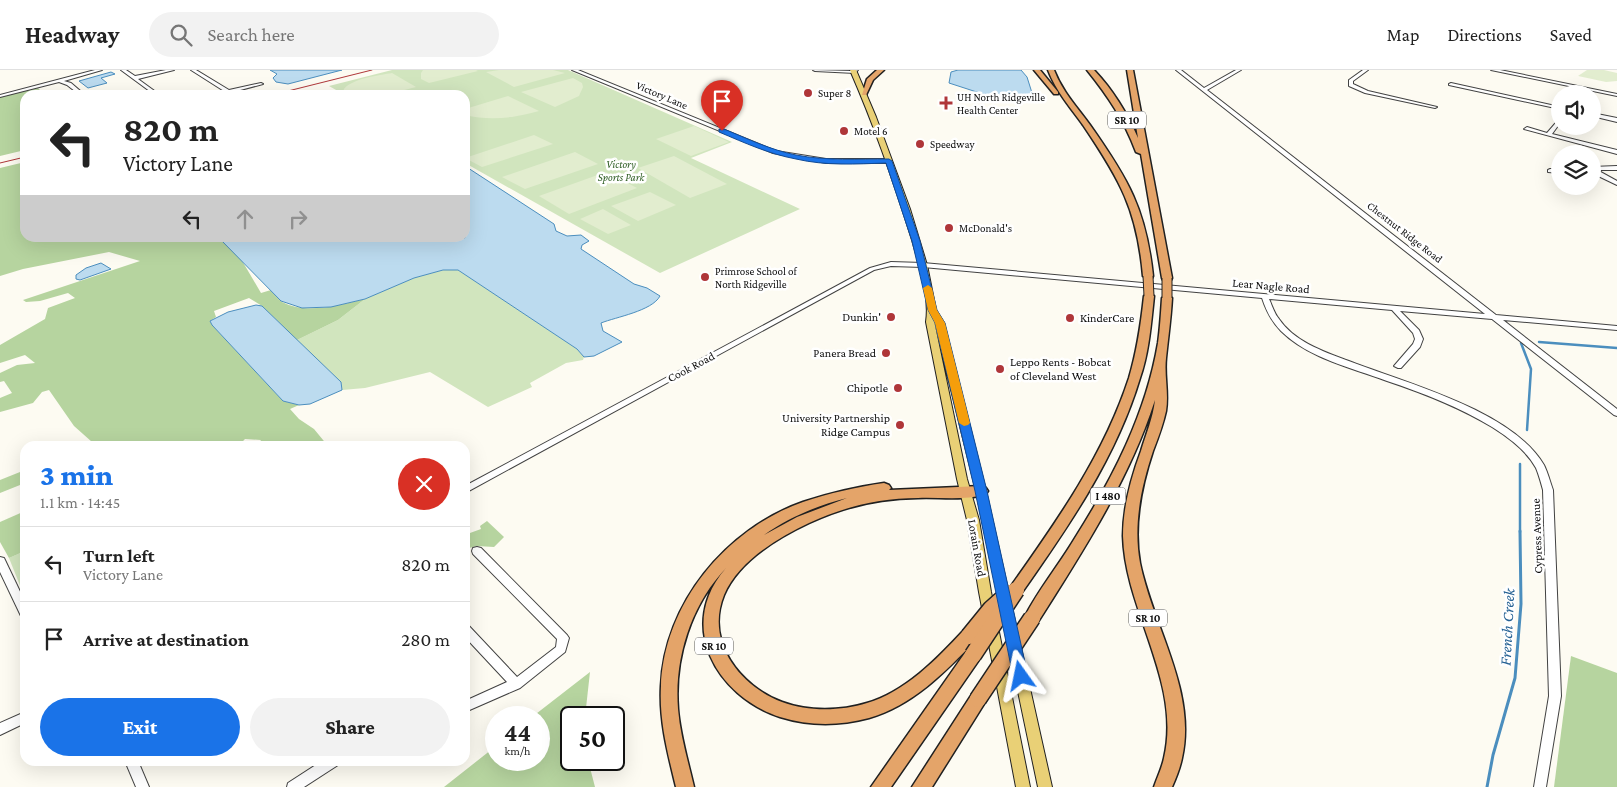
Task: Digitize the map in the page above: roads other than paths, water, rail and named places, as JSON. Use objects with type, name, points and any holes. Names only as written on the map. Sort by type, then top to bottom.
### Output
[{"type":"highway","points":[[864,94],[870,79],[881,70]]},
{"type":"highway","name":"SR 10","points":[[1037,70],[1093,136]]},
{"type":"highway","name":"I 480","points":[[880,787],[1071,511],[1109,444],[1128,398],[1137,369],[1146,330],[1149,296],[1145,238],[1134,202],[1118,170],[1093,136],[1051,70]]},
{"type":"highway","name":"SR 10","points":[[1090,70],[1112,95],[1126,118],[1149,178]]},
{"type":"highway","name":"I 480","points":[[921,787],[1092,523],[1119,475],[1143,421],[1160,362],[1166,323],[1167,278],[1130,70]]},
{"type":"highway","name":"SR 10","points":[[1160,362],[1161,403],[1133,497],[1130,529],[1131,554],[1138,589],[1171,688],[1176,712],[1175,750],[1163,787]]},
{"type":"highway","points":[[685,787],[670,721],[668,684],[671,661],[676,638],[684,616],[700,588],[719,564],[743,541],[762,527],[790,512],[822,500],[855,491],[880,488],[970,490]]},
{"type":"highway","name":"SR 10","points":[[970,490],[869,498],[836,506],[799,522],[764,543],[730,573],[715,600],[711,631],[714,647],[733,679],[748,692],[777,709],[799,715],[822,717],[856,714],[893,700],[925,677],[969,636],[999,601],[1016,590]]},
{"type":"main road","name":"Lorain Road","points":[[855,71],[889,161],[923,265],[932,310],[940,323],[970,490],[984,592],[1023,787]]},
{"type":"main road","name":"Lorain Road","points":[[932,310],[930,322],[970,490],[1045,787]]},
{"type":"street","points":[[27,90],[100,70]]},
{"type":"street","points":[[123,70],[151,90]]},
{"type":"street","points":[[134,78],[172,70]]},
{"type":"street","points":[[193,70],[226,90]]},
{"type":"street","name":"Victory Lane","points":[[574,70],[775,152],[826,161],[889,161]]},
{"type":"street","points":[[815,70],[855,71]]},
{"type":"street","name":"Chestnut Ridge Road","points":[[1178,70],[1498,318],[1617,413]]},
{"type":"street","points":[[1204,90],[1238,70]]},
{"type":"street","points":[[1366,70],[1351,81],[1350,84],[1359,90],[1435,107]]},
{"type":"street","points":[[1493,70],[1569,85]]},
{"type":"street","points":[[60,81],[69,84],[77,90]]},
{"type":"street","points":[[237,90],[261,84]]},
{"type":"street","points":[[1451,84],[1551,106]]},
{"type":"street","points":[[0,96],[20,92]]},
{"type":"street","points":[[1601,92],[1617,95]]},
{"type":"street","points":[[1601,116],[1617,120]]},
{"type":"street","points":[[1527,129],[1617,152]]},
{"type":"street","points":[[1601,169],[1617,168]]},
{"type":"street","points":[[1601,175],[1617,183]]},
{"type":"street","name":"Cook Road","points":[[470,487],[872,269],[891,264],[923,265]]},
{"type":"street","name":"Lear Nagle Road","points":[[923,265],[1617,328]]},
{"type":"street","name":"Cypress Avenue","points":[[1265,297],[1276,320],[1300,341],[1335,359],[1457,405],[1485,418],[1517,441],[1539,466],[1548,490],[1555,696],[1540,787]]},
{"type":"street","points":[[1394,308],[1416,332],[1419,339],[1398,366]]},
{"type":"street","points":[[470,705],[516,684],[561,649],[563,638],[476,551]]},
{"type":"street","points":[[0,561],[20,603]]},
{"type":"street","points":[[470,634],[516,684]]},
{"type":"street","points":[[0,729],[20,719]]},
{"type":"street","points":[[133,766],[143,787]]},
{"type":"street","points":[[293,787],[326,766]]},
{"type":"water","points":[[270,70],[342,70],[288,84],[276,82],[273,78],[277,74]]},
{"type":"water","points":[[958,70],[1021,70],[1027,77],[1033,96],[989,96],[949,83],[951,72]]},
{"type":"water","points":[[111,72],[115,74],[101,78],[107,83],[88,88],[79,81]]},
{"type":"water","points":[[470,169],[554,224],[556,231],[567,236],[581,235],[589,241],[582,245],[581,249],[634,284],[647,288],[660,296],[650,306],[642,310],[601,323],[603,331],[622,342],[594,356],[584,357],[577,349],[458,270],[443,270],[414,278],[365,299],[331,307],[302,308],[281,301],[223,242],[470,242]]},
{"type":"water","points":[[101,263],[111,269],[80,280],[76,279],[76,275],[86,268]]},
{"type":"water","points":[[256,305],[262,306],[341,382],[342,390],[310,404],[299,405],[283,401],[210,321],[228,312]]},
{"type":"waterway","name":"French Creek","points":[[1539,342],[1617,348]]},
{"type":"waterway","name":"French Creek","points":[[1521,343],[1531,369],[1527,430]]},
{"type":"waterway","name":"French Creek","points":[[1520,464],[1520,531]]},
{"type":"waterway","name":"French Creek","points":[[1487,787],[1493,755],[1515,678],[1521,604],[1520,531]]},
{"type":"railway","points":[[292,90],[372,70]]},
{"type":"railway","points":[[0,163],[20,158]]},
{"type":"place","name":"Super 8","points":[[808,93]]},
{"type":"place","name":"UH North Ridgeville Health Center","points":[[946,103]]},
{"type":"place","name":"Motel 6","points":[[844,131]]},
{"type":"place","name":"Speedway","points":[[920,144]]},
{"type":"place","name":"McDonald's","points":[[949,228]]},
{"type":"place","name":"Primrose School of North Ridgeville","points":[[705,277]]},
{"type":"place","name":"Dunkin'","points":[[891,317]]},
{"type":"place","name":"KinderCare","points":[[1070,318]]},
{"type":"place","name":"Panera Bread","points":[[886,353]]},
{"type":"place","name":"Leppo Rents - Bobcat of Cleveland West","points":[[1000,369]]},
{"type":"place","name":"Chipotle","points":[[898,388]]},
{"type":"place","name":"University Partnership Ridge Campus","points":[[900,425]]},
{"type":"park label","name":"Victory Sports Park","points":[[621,170]]}]
